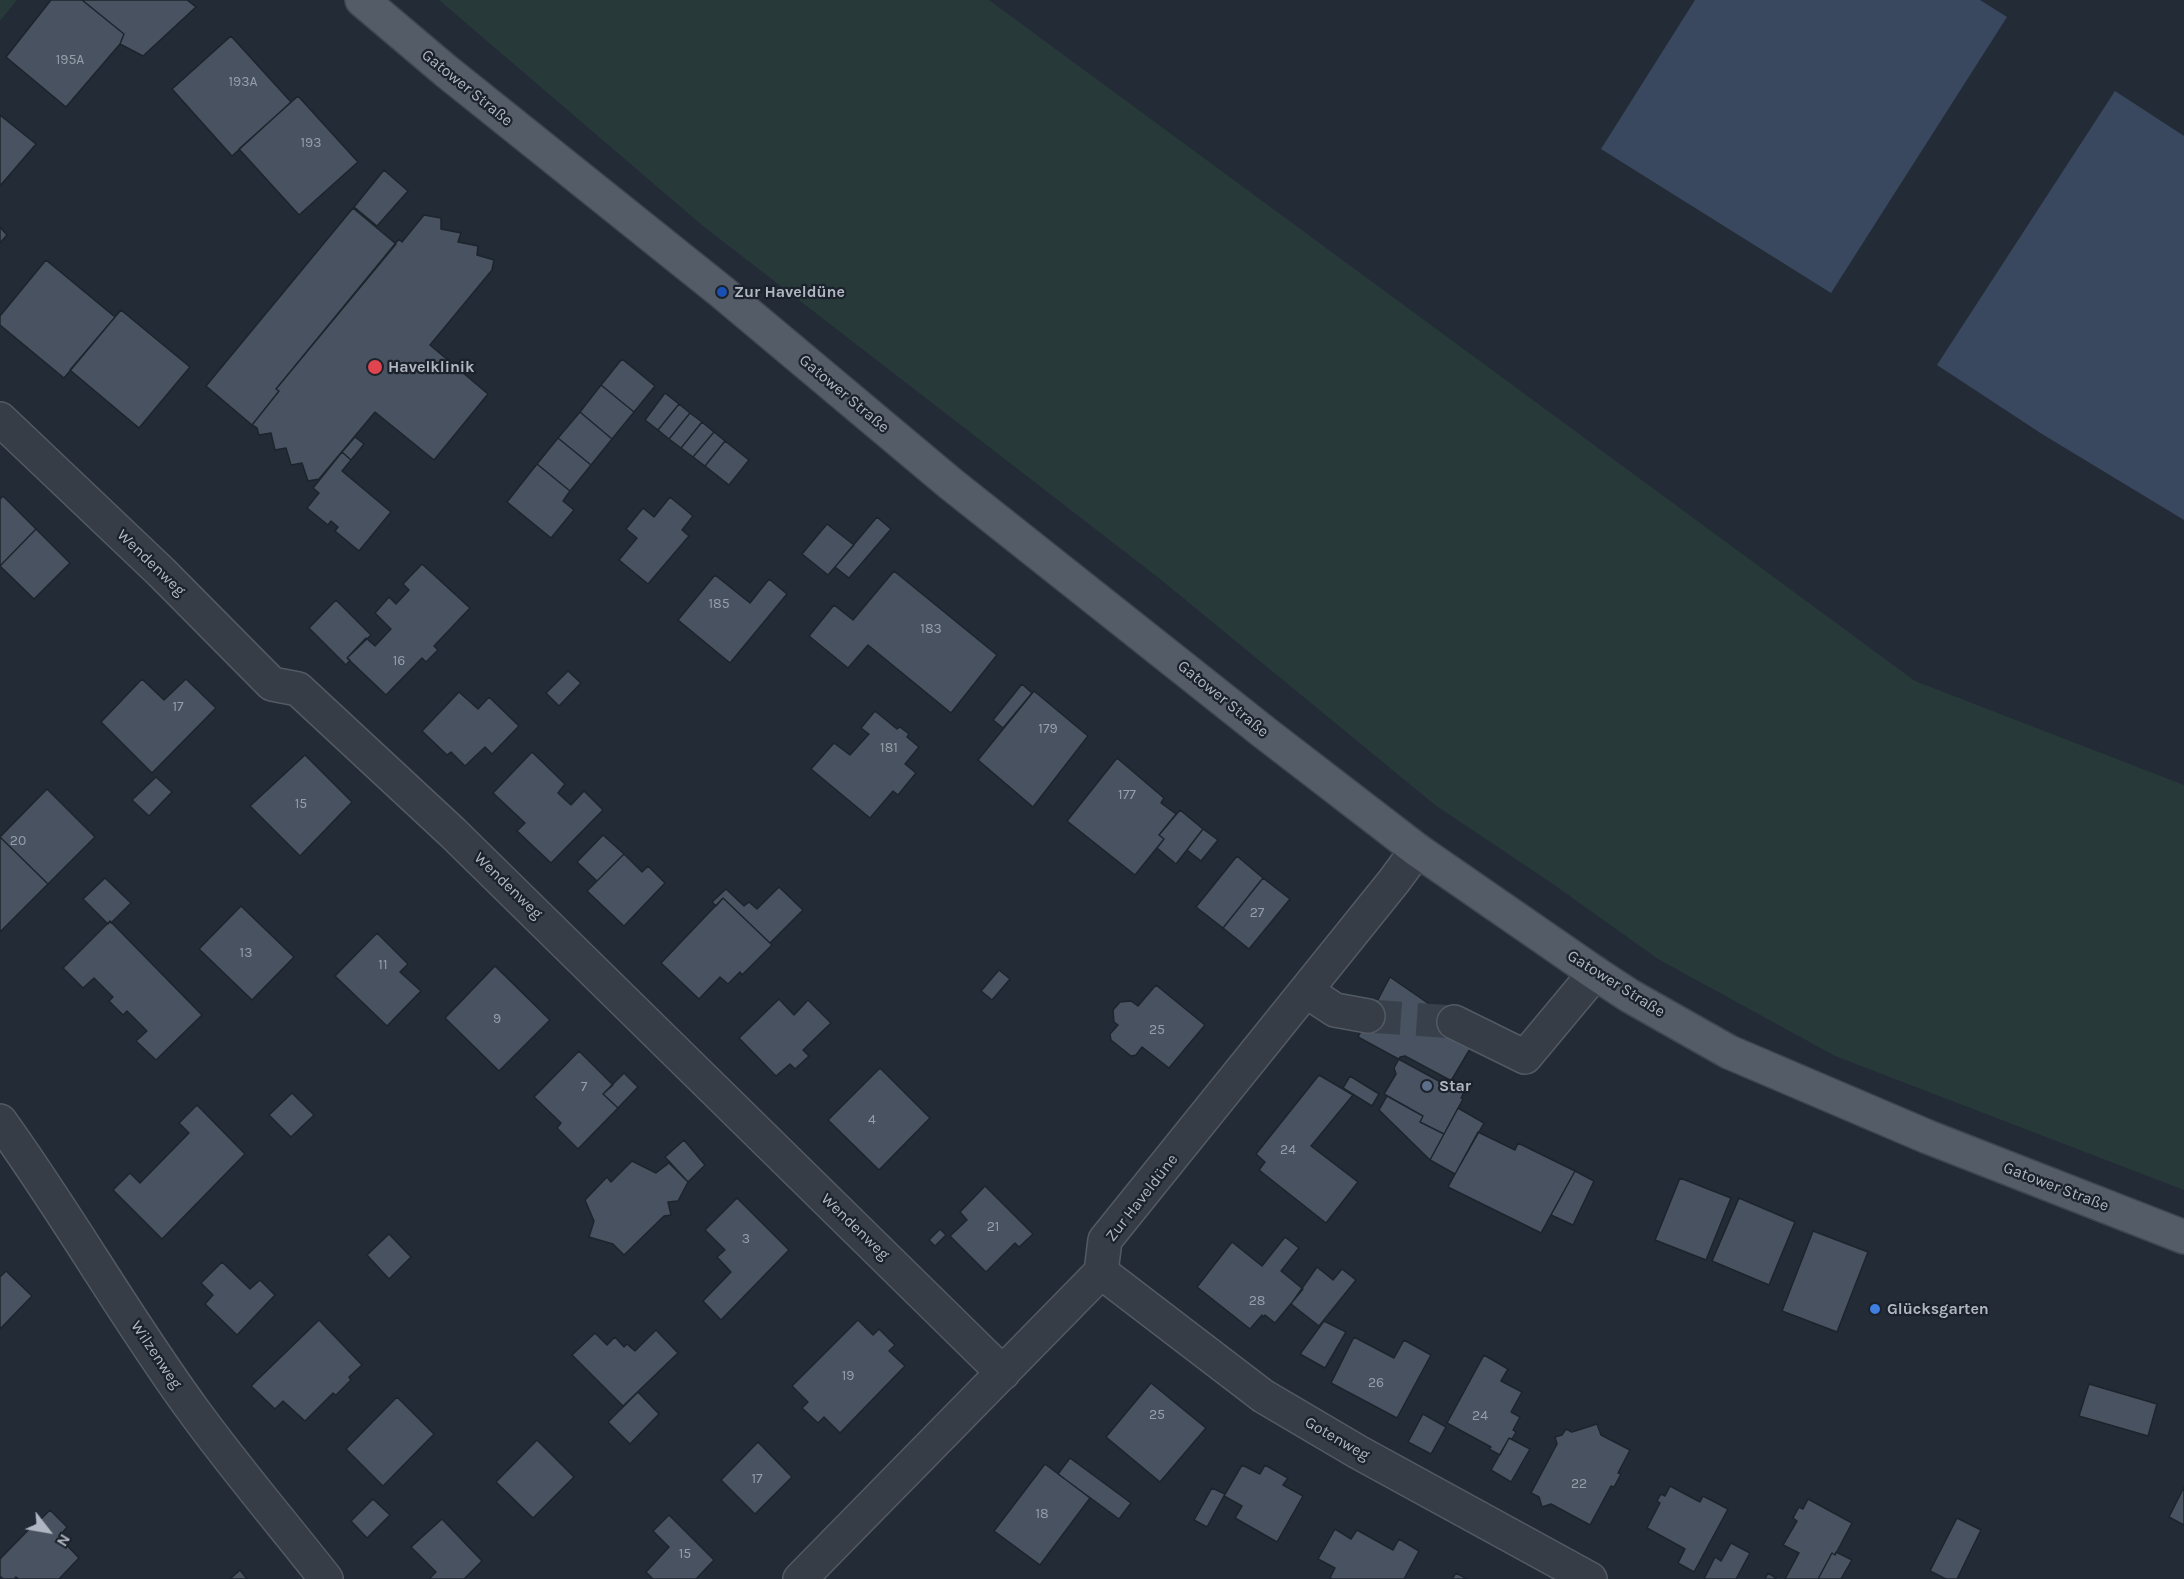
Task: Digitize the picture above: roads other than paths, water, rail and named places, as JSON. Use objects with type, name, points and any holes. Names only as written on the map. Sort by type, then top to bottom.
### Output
[{"type":"main road","name":"Gatower Straße","points":[[362,0],[446,71],[722,292],[951,484],[1278,743],[1417,850],[1595,973],[1630,996],[1729,1052],[1928,1137],[2184,1237]]},
{"type":"street","name":"Wendenweg","points":[[0,419],[161,572],[272,684],[298,689],[453,833],[1003,1373]]},
{"type":"street","name":"Zur Haveldüne","points":[[1101,1272],[1106,1240],[1417,850]]},
{"type":"street","points":[[1454,1022],[1525,1056],[1595,973]]},
{"type":"street","points":[[1306,991],[1335,1010],[1368,1016]]},
{"type":"street","name":"Wilzenweg","points":[[0,1121],[32,1165],[112,1291],[193,1410],[326,1579]]},
{"type":"street","points":[[800,1579],[1101,1272]]},
{"type":"street","name":"Gotenweg","points":[[1101,1272],[1263,1396],[1358,1452],[1590,1579]]},
{"type":"water","points":[[1695,0],[1980,0],[2007,17],[1831,293],[1601,149]]},
{"type":"water","points":[[2115,91],[2184,136],[2184,520],[2042,434],[1937,365]]},
{"type":"tunnel","points":[[1368,1016],[1454,1022]]},
{"type":"place","name":"Zur Haveldüne","points":[[722,292]]},
{"type":"place","name":"Havelklinik","points":[[375,367]]},
{"type":"place","name":"Star","points":[[1427,1086]]},
{"type":"place","name":"Glücksgarten","points":[[1875,1309]]}]
